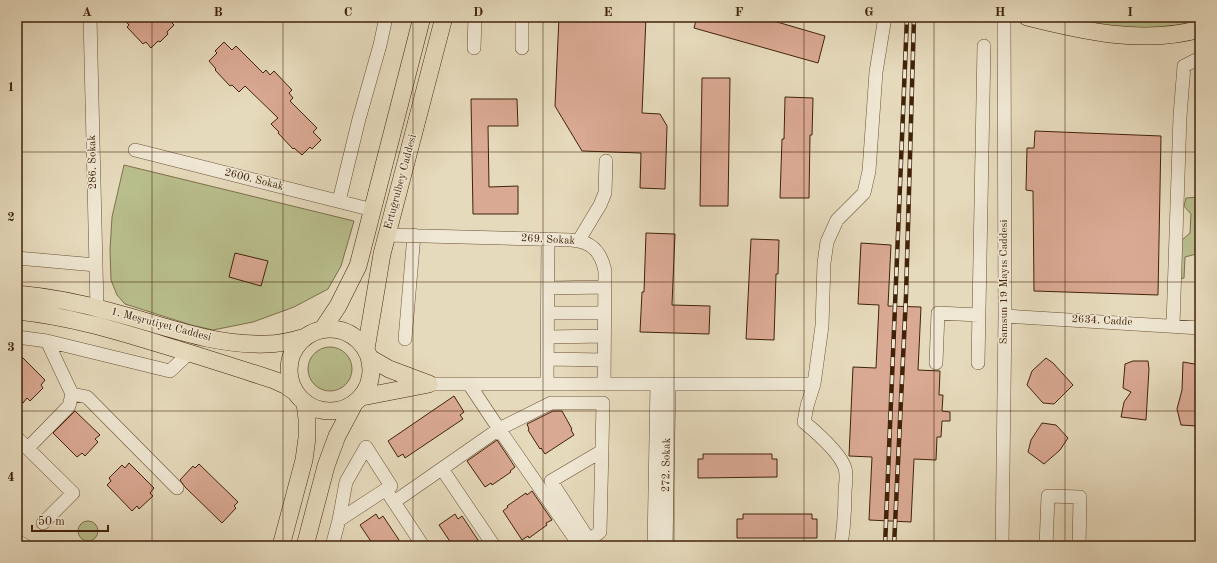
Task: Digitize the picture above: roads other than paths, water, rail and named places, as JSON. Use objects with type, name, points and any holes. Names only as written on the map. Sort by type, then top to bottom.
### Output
[{"type":"main road","name":"Ertuğrulbey Caddesi","points":[[322,330],[338,306],[358,266],[422,17]]},
{"type":"main road","name":"Ertuğrulbey Caddesi","points":[[368,354],[382,254],[444,17]]},
{"type":"main road","points":[[1028,17],[1085,30],[1132,36],[1159,36],[1200,29]]},
{"type":"main road","name":"1. Meşrutiyet Caddesi","points":[[17,294],[64,300],[204,338],[236,344],[267,344],[305,338]]},
{"type":"main road","name":"1. Meşrutiyet Caddesi","points":[[17,311],[108,328],[274,380],[285,385],[300,398]]},
{"type":"main road","points":[[281,546],[304,460],[307,438],[307,419],[300,398],[290,381],[289,369],[291,357],[297,346],[313,332],[334,329],[345,331],[355,337],[368,354],[390,369],[429,384]]},
{"type":"main road","points":[[305,546],[326,466],[337,436],[368,388],[372,367],[368,354]]},
{"type":"main road","points":[[300,398],[316,410],[329,412],[341,411],[358,402],[429,384]]},
{"type":"street","name":"286. Sokak","points":[[90,17],[96,308]]},
{"type":"street","points":[[339,201],[386,17]]},
{"type":"street","points":[[474,48],[475,17]]},
{"type":"street","points":[[522,17],[522,48]]},
{"type":"street","points":[[841,546],[845,519],[845,469],[841,461],[821,437],[804,422],[814,384],[822,326],[824,263],[827,242],[837,220],[864,193],[869,171],[876,72],[885,17]]},
{"type":"street","name":"Samsun 19 Mayıs Caddesi","points":[[1002,546],[1005,316],[1004,17]]},
{"type":"street","points":[[978,363],[984,46]]},
{"type":"street","points":[[1173,325],[1180,116],[1184,66],[1200,58]]},
{"type":"street","points":[[983,108],[1004,109]]},
{"type":"street","name":"2600. Sokak","points":[[135,150],[373,210]]},
{"type":"street","points":[[578,240],[600,205],[605,193],[606,161]]},
{"type":"street","name":"269. Sokak","points":[[387,235],[578,240],[587,243],[597,252],[603,261],[605,271],[604,383]]},
{"type":"street","points":[[405,339],[414,236]]},
{"type":"street","points":[[547,384],[548,239]]},
{"type":"street","points":[[17,258],[96,265]]},
{"type":"street","points":[[548,288],[605,287]]},
{"type":"street","points":[[548,313],[604,313]]},
{"type":"street","points":[[936,363],[938,313],[979,315]]},
{"type":"street","name":"2634. Cadde","points":[[1005,316],[1173,325],[1200,328]]},
{"type":"street","points":[[17,336],[47,341],[170,371],[189,353]]},
{"type":"street","points":[[548,337],[604,336]]},
{"type":"street","points":[[28,448],[69,406],[72,394],[47,341]]},
{"type":"street","points":[[548,359],[604,360]]},
{"type":"street","points":[[429,384],[814,384]]},
{"type":"street","points":[[469,384],[580,546]]},
{"type":"street","name":"272. Sokak","points":[[654,546],[663,384]]},
{"type":"street","name":"272. Sokak","points":[[663,384],[666,546]]},
{"type":"street","points":[[72,394],[86,397],[177,488]]},
{"type":"street","points":[[394,502],[499,429],[551,403],[603,403],[602,451],[600,532],[589,540],[551,482],[602,451]]},
{"type":"street","points":[[17,438],[73,493],[43,523]]},
{"type":"street","points":[[332,546],[339,520],[346,482],[366,446],[391,486],[339,520]]},
{"type":"street","points":[[442,469],[494,546]]},
{"type":"street","points":[[386,490],[424,546]]},
{"type":"street","points":[[1046,546],[1048,496],[1080,497],[1079,546]]},
{"type":"street","points":[[17,541],[26,546]]},
{"type":"railway","points":[[885,546],[907,17]]},
{"type":"railway","points":[[894,546],[906,296],[914,17]]}]
